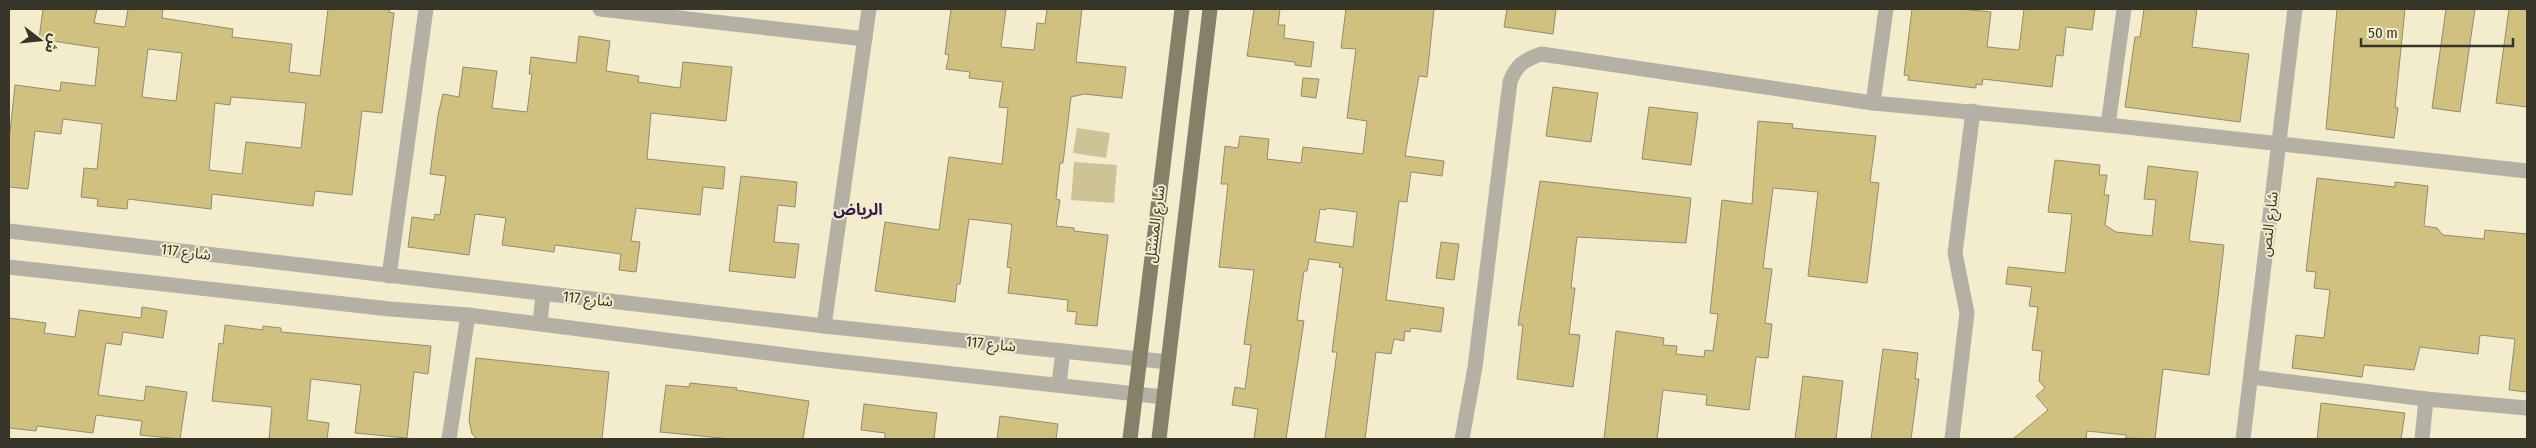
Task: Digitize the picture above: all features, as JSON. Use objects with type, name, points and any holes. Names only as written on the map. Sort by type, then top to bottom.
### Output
[{"type":"main road","name":"شارع المشتل","points":[[1130,439],[1182,9]]},
{"type":"main road","name":"شارع المشتل","points":[[1159,439],[1210,9]]},
{"type":"street","points":[[388,276],[426,9]]},
{"type":"street","points":[[600,9],[865,39]]},
{"type":"street","points":[[824,326],[869,9]]},
{"type":"street","points":[[1873,103],[1886,9]]},
{"type":"street","points":[[2108,125],[2124,9]]},
{"type":"street","name":"شارع النص","points":[[2243,439],[2295,9]]},
{"type":"street","points":[[1462,439],[1475,367],[1510,82],[1514,69],[1524,60],[1541,54],[1873,103],[2108,125],[2527,171]]},
{"type":"street","points":[[1952,439],[1967,313],[1955,253],[1973,111]]},
{"type":"street","name":"شارع 117","points":[[9,231],[824,326],[1168,362]]},
{"type":"street","name":"شارع 117","points":[[9,267],[390,309],[540,323],[817,360],[1164,396]]},
{"type":"street","points":[[540,323],[543,294]]},
{"type":"street","points":[[449,439],[468,315]]},
{"type":"street","points":[[1059,384],[1063,351]]},
{"type":"street","points":[[2250,377],[2426,399],[2527,408]]},
{"type":"street","points":[[2422,439],[2426,399]]},
{"type":"shaded area","points":[[1077,128],[1110,133],[1106,158],[1073,153]]},
{"type":"shaded area","points":[[1074,162],[1117,165],[1114,203],[1071,200]]},
{"type":"building","points":[[43,9],[97,9],[94,23],[125,27],[128,9],[163,9],[162,18],[233,29],[232,37],[292,44],[289,72],[320,76],[328,9],[390,9],[389,12],[394,13],[382,113],[362,111],[352,195],[315,191],[313,206],[212,194],[211,209],[128,199],[127,209],[97,206],[98,199],[81,197],[84,168],[97,169],[102,124],[63,119],[61,134],[35,131],[28,189],[9,187],[9,141],[15,85],[60,91],[61,82],[95,86],[99,48],[39,39]],"holes":[[[148,49],[182,53],[176,101],[142,97]],[[231,97],[306,103],[301,148],[246,142],[242,174],[209,170],[215,103],[230,105]]]},
{"type":"building","points":[[951,9],[1006,9],[1001,47],[1034,50],[1037,23],[1045,24],[1047,9],[1082,9],[1076,62],[1126,67],[1122,98],[1084,94],[1071,97],[1063,163],[1060,163],[1056,199],[1060,200],[1056,226],[1074,228],[1074,231],[1108,235],[1097,326],[1075,324],[1077,312],[1067,311],[1068,300],[1008,293],[1011,268],[1007,267],[1012,225],[1010,224],[969,219],[960,284],[957,284],[955,302],[875,291],[885,222],[939,230],[949,157],[1002,164],[1008,108],[999,107],[1003,82],[969,78],[970,72],[946,69],[949,55],[945,54]]},
{"type":"building","points":[[1254,9],[1280,9],[1278,25],[1285,25],[1284,38],[1314,42],[1311,67],[1295,65],[1295,62],[1247,56]]},
{"type":"building","points":[[1346,9],[1434,9],[1427,77],[1419,76],[1405,156],[1444,161],[1442,176],[1411,172],[1407,202],[1399,201],[1386,300],[1444,308],[1441,332],[1411,328],[1410,332],[1405,331],[1404,341],[1394,339],[1391,354],[1376,352],[1365,439],[1325,439],[1337,352],[1332,352],[1343,268],[1339,267],[1340,263],[1309,259],[1307,271],[1304,271],[1297,320],[1304,321],[1286,439],[1254,439],[1258,409],[1232,405],[1235,387],[1245,389],[1251,345],[1244,344],[1254,270],[1219,267],[1228,184],[1221,184],[1225,146],[1238,148],[1240,136],[1269,139],[1267,159],[1301,163],[1303,147],[1363,154],[1367,121],[1347,118],[1356,49],[1341,48]],"holes":[[[1320,209],[1357,212],[1353,247],[1315,242]]]},
{"type":"building","points":[[1507,9],[1556,9],[1553,34],[1504,27]]},
{"type":"building","points":[[1912,9],[1962,9],[1991,12],[1987,47],[2019,50],[2024,9],[2095,9],[2092,30],[2066,27],[2063,56],[2056,55],[2052,87],[1983,79],[1982,85],[1976,84],[1976,88],[1908,80],[1909,76],[1904,75]]},
{"type":"building","points":[[2144,9],[2197,9],[2192,47],[2249,54],[2240,122],[2125,107],[2135,37],[2140,37]]},
{"type":"building","points":[[2337,9],[2405,9],[2395,107],[2398,108],[2394,138],[2326,129]]},
{"type":"building","points":[[2446,9],[2475,9],[2460,112],[2432,108]]},
{"type":"building","points":[[2509,9],[2527,9],[2527,107],[2496,103]]},
{"type":"building","points":[[579,36],[610,41],[606,71],[639,76],[638,82],[680,88],[683,62],[732,67],[726,121],[651,113],[647,159],[725,167],[723,189],[703,187],[700,215],[636,208],[631,241],[640,242],[636,272],[619,270],[621,254],[555,245],[554,252],[502,245],[506,218],[475,214],[469,255],[408,247],[412,217],[434,220],[435,214],[440,215],[446,176],[430,174],[438,115],[443,94],[459,97],[463,67],[497,71],[492,108],[527,112],[532,74],[529,74],[531,57],[576,63]]},
{"type":"building","points":[[1303,78],[1319,79],[1316,98],[1301,96]]},
{"type":"building","points":[[1553,87],[1598,93],[1591,142],[1546,136]]},
{"type":"building","points":[[1649,107],[1698,113],[1691,165],[1642,159]]},
{"type":"building","points":[[1758,121],[1793,124],[1792,128],[1876,136],[1870,182],[1879,183],[1867,283],[1808,276],[1818,192],[1773,188],[1763,268],[1772,269],[1765,323],[1772,324],[1768,358],[1756,357],[1749,410],[1706,405],[1707,395],[1663,390],[1657,439],[1604,439],[1616,331],[1664,338],[1663,345],[1677,346],[1676,354],[1704,357],[1705,350],[1713,351],[1718,314],[1710,313],[1722,200],[1752,204]]},
{"type":"building","points":[[2055,160],[2100,165],[2099,175],[2107,175],[2104,195],[2109,195],[2105,225],[2116,232],[2152,236],[2156,200],[2144,199],[2148,166],[2198,172],[2189,241],[2224,245],[2209,375],[2163,369],[2155,439],[2126,438],[2126,435],[2087,431],[2086,439],[2013,439],[2048,410],[2036,396],[2045,388],[2039,381],[2042,351],[2032,350],[2038,307],[2029,306],[2032,287],[2006,284],[2008,267],[2065,273],[2072,214],[2048,212]]},
{"type":"building","points":[[741,176],[797,182],[795,207],[778,205],[774,242],[799,244],[795,278],[729,271]]},
{"type":"building","points":[[2317,178],[2395,187],[2395,182],[2428,186],[2424,226],[2437,228],[2443,235],[2484,239],[2485,230],[2527,234],[2527,392],[2509,390],[2515,339],[2480,335],[2478,354],[2420,347],[2414,370],[2364,365],[2362,377],[2292,368],[2296,335],[2324,338],[2330,290],[2314,288],[2316,272],[2306,271]]},
{"type":"building","points":[[1540,181],[1691,198],[1686,243],[1577,237],[1571,288],[1575,288],[1569,334],[1580,335],[1573,387],[1517,379],[1523,325],[1518,325]]},
{"type":"building","points":[[1441,242],[1459,244],[1454,280],[1436,278]]},
{"type":"building","points":[[142,307],[167,311],[163,338],[123,332],[121,345],[106,343],[98,395],[144,401],[146,386],[187,392],[180,439],[140,435],[142,421],[96,415],[93,433],[37,426],[36,431],[9,428],[9,318],[46,323],[44,333],[75,337],[79,310],[141,318]]},
{"type":"building","points":[[225,325],[263,330],[263,326],[281,328],[281,332],[431,346],[428,374],[414,372],[407,438],[355,433],[361,385],[311,379],[307,420],[329,423],[327,439],[269,439],[272,407],[212,401],[219,343],[223,344]]},
{"type":"building","points":[[1883,349],[1918,353],[1915,379],[1919,379],[1911,439],[1871,439]]},
{"type":"building","points":[[476,358],[609,372],[602,439],[477,439],[472,434],[469,420]]},
{"type":"building","points":[[1803,376],[1843,381],[1836,439],[1795,439]]},
{"type":"building","points":[[690,383],[737,388],[736,390],[809,401],[803,439],[731,439],[660,432],[666,385],[689,387]]},
{"type":"building","points":[[2321,403],[2405,413],[2401,439],[2317,439]]},
{"type":"building","points":[[864,404],[937,413],[934,439],[885,439],[885,433],[861,430]]},
{"type":"building","points":[[1000,416],[1058,424],[1056,439],[997,439]]},
{"type":"district","name":"الرياض","points":[[858,209]]}]
